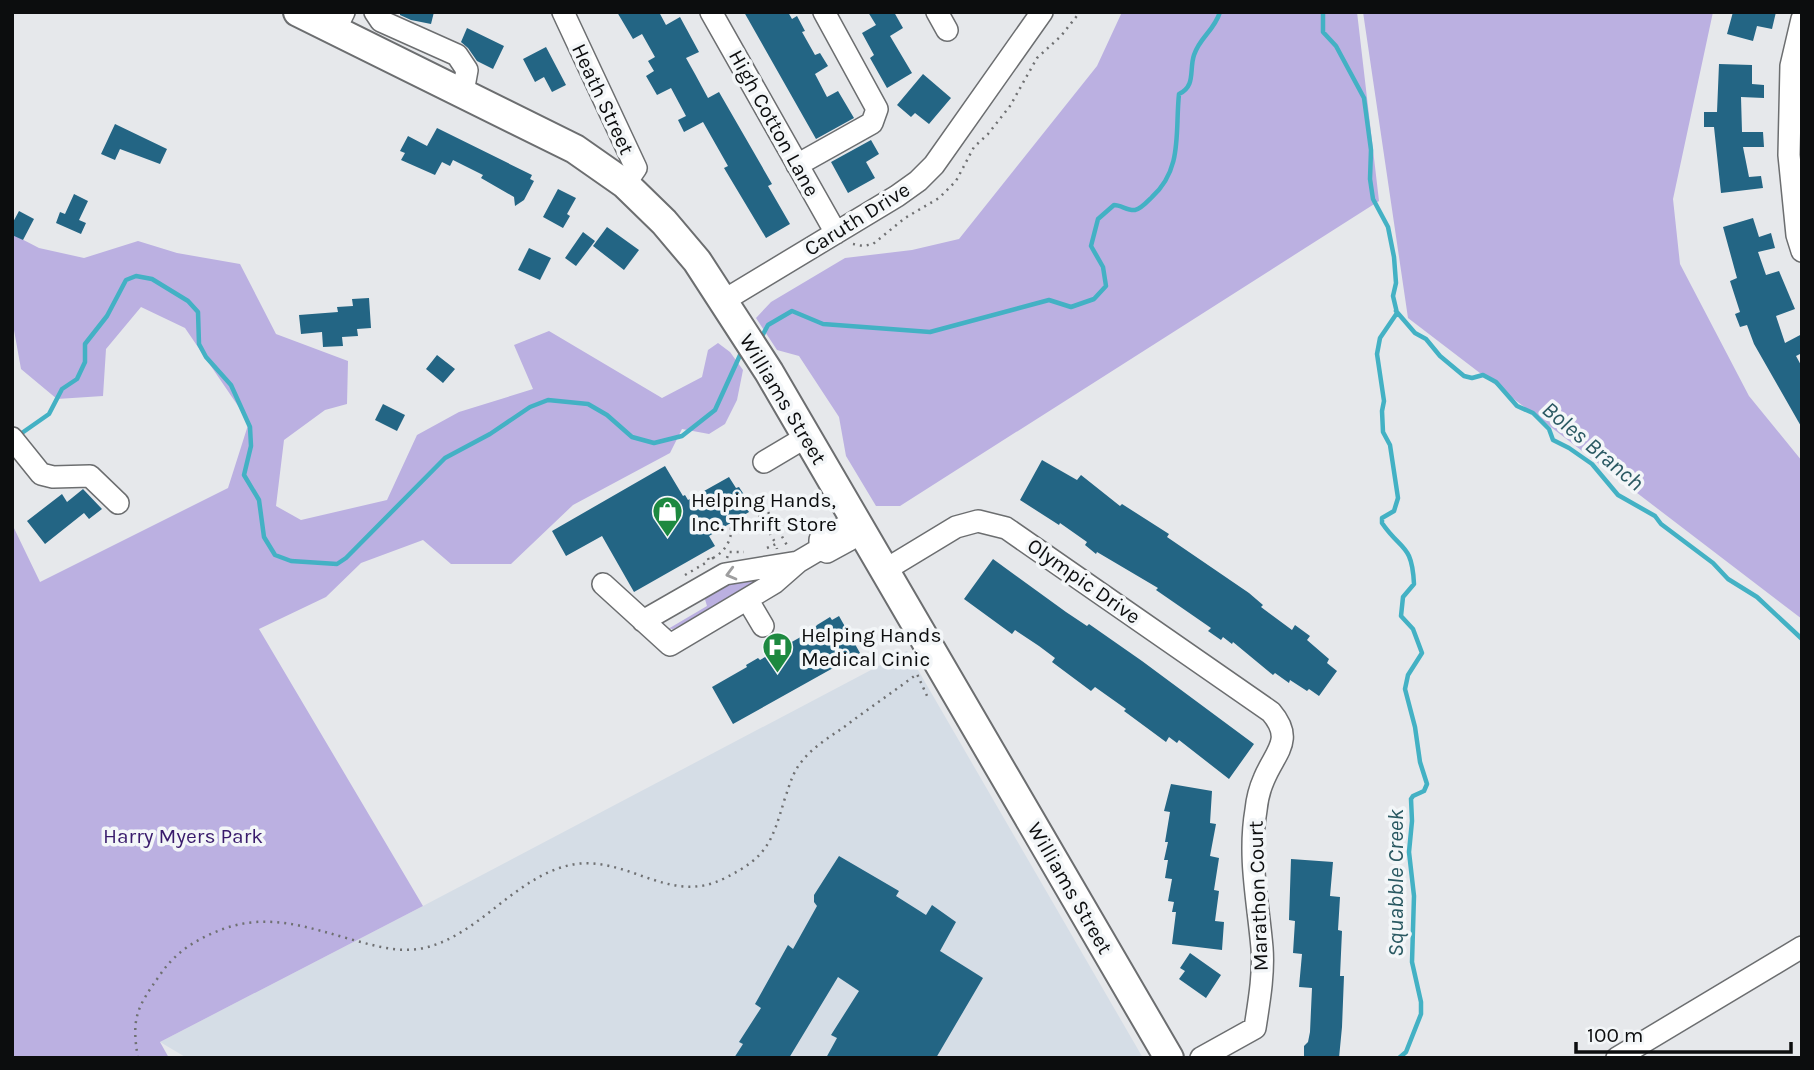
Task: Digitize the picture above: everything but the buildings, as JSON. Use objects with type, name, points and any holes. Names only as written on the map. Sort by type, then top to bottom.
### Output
[{"type":"main road","name":"Williams Street","points":[[298,12],[340,21],[463,92],[575,149],[625,184],[664,222],[697,261],[769,372],[853,529],[885,570],[1169,1058]]},
{"type":"street","points":[[375,12],[381,21],[457,55],[467,70],[463,92]]},
{"type":"street","name":"Heath Street","points":[[563,12],[636,168],[625,184]]},
{"type":"street","name":"High Cotton Lane","points":[[711,12],[836,233]]},
{"type":"street","points":[[797,165],[872,123],[877,109],[824,12]]},
{"type":"street","name":"Caruth Drive","points":[[731,312],[836,233],[918,181],[934,164],[1042,12]]},
{"type":"street","points":[[1802,19],[1791,66],[1789,155],[1797,235],[1802,251]]},
{"type":"street","points":[[764,462],[806,437]]},
{"type":"street","points":[[16,443],[41,474],[53,477],[90,476],[118,503]]},
{"type":"street","name":"Olympic Drive","points":[[885,570],[956,527],[978,521],[1006,528],[1271,712]]},
{"type":"street","points":[[643,621],[725,574],[849,540],[853,529]]},
{"type":"street","points":[[603,584],[670,645],[774,583],[789,556]]},
{"type":"street","points":[[747,599],[763,626]]},
{"type":"street","name":"Marathon Court","points":[[1201,1058],[1255,1028],[1262,951],[1253,876],[1252,834],[1264,779],[1282,746],[1283,735],[1280,722],[1271,712]]},
{"type":"street","points":[[1617,1058],[1802,947]]},
{"type":"path","points":[[760,499],[789,556],[776,544],[751,503],[760,499]]},
{"type":"path","points":[[708,558],[709,561],[722,554],[735,524],[740,521],[763,522]]},
{"type":"path","points":[[760,550],[776,544]]},
{"type":"path","points":[[726,564],[729,552],[752,552]]},
{"type":"path","points":[[713,558],[720,561]]},
{"type":"path","points":[[138,1058],[134,1026],[136,1015],[146,995],[175,956],[215,931],[261,920],[285,921],[379,948],[409,950],[426,947],[451,937],[539,878],[576,864],[605,865],[668,885],[698,888],[712,884],[744,867],[764,851],[777,828],[795,771],[814,748],[917,674],[928,698]]},
{"type":"shaded area","points":[[907,651],[1143,1058],[187,1058],[160,1042],[423,906]]},
{"type":"green space","points":[[1122,12],[1357,12],[1379,201],[900,506],[876,506],[846,456],[839,417],[799,356],[777,350],[756,318],[771,302],[845,258],[912,250],[959,239],[1097,66]]},
{"type":"green space","points":[[1363,12],[1713,12],[1673,199],[1680,264],[1749,396],[1802,461],[1802,619],[1408,318]]},
{"type":"green space","name":"Harry Myers Park","points":[[12,234],[39,248],[84,258],[138,241],[177,253],[240,264],[276,334],[348,361],[347,404],[325,410],[284,440],[276,506],[301,520],[387,500],[417,435],[459,412],[533,389],[514,345],[549,331],[662,398],[702,377],[708,350],[718,343],[730,352],[743,370],[737,400],[725,424],[709,434],[682,429],[670,453],[573,505],[511,564],[451,564],[423,540],[361,563],[326,597],[259,629],[423,906],[160,1042],[169,1058],[12,1058],[12,524],[40,582],[228,488],[249,422],[185,328],[141,307],[106,349],[103,396],[57,399],[21,369],[12,319]]},
{"type":"green space","points":[[751,579],[754,583],[740,595],[669,629],[707,606],[704,596],[721,584]]},
{"type":"waterway","points":[[760,340],[768,325],[792,311],[823,324],[930,332],[1049,300],[1071,307],[1094,299],[1106,286],[1103,267],[1091,246],[1098,219],[1114,205],[1132,210],[1139,208],[1162,186],[1169,174],[1176,149],[1179,94],[1188,87],[1197,49],[1220,12]]},
{"type":"waterway","name":"Squabble Creek","points":[[1323,12],[1323,32],[1336,46],[1364,98],[1371,150],[1370,179],[1373,199],[1388,227],[1396,283],[1393,296],[1397,313],[1380,338],[1377,354],[1384,401],[1383,432],[1390,445],[1398,498],[1394,511],[1382,518],[1382,523],[1408,554],[1413,571],[1414,584],[1403,597],[1401,616],[1413,629],[1422,653],[1408,675],[1405,689],[1427,784],[1424,791],[1411,799],[1409,852],[1414,896],[1412,962],[1421,1014],[1406,1052],[1399,1058]]},
{"type":"waterway","points":[[19,435],[49,414],[62,389],[77,379],[85,362],[85,344],[107,316],[126,280],[136,276],[152,279],[188,301],[198,312],[199,344],[206,357],[231,385],[250,427],[251,446],[244,475],[259,500],[264,537],[275,555],[291,561],[337,564],[445,458],[490,434],[530,407],[548,400],[588,404],[607,415],[632,437],[654,443],[682,436],[715,410],[741,353],[745,350]]},
{"type":"waterway","name":"Boles Branch","points":[[1396,311],[1415,333],[1426,339],[1440,356],[1464,376],[1472,378],[1483,375],[1496,382],[1517,406],[1533,413],[1549,429],[1553,440],[1592,464],[1618,495],[1655,516],[1661,524],[1713,563],[1728,579],[1757,597],[1802,639]]},
{"type":"place","name":"Helping Hands, Inc. Thrift Store","points":[[668,539]]},
{"type":"place","name":"Helping Hands Medical Cinic","points":[[778,674]]}]
